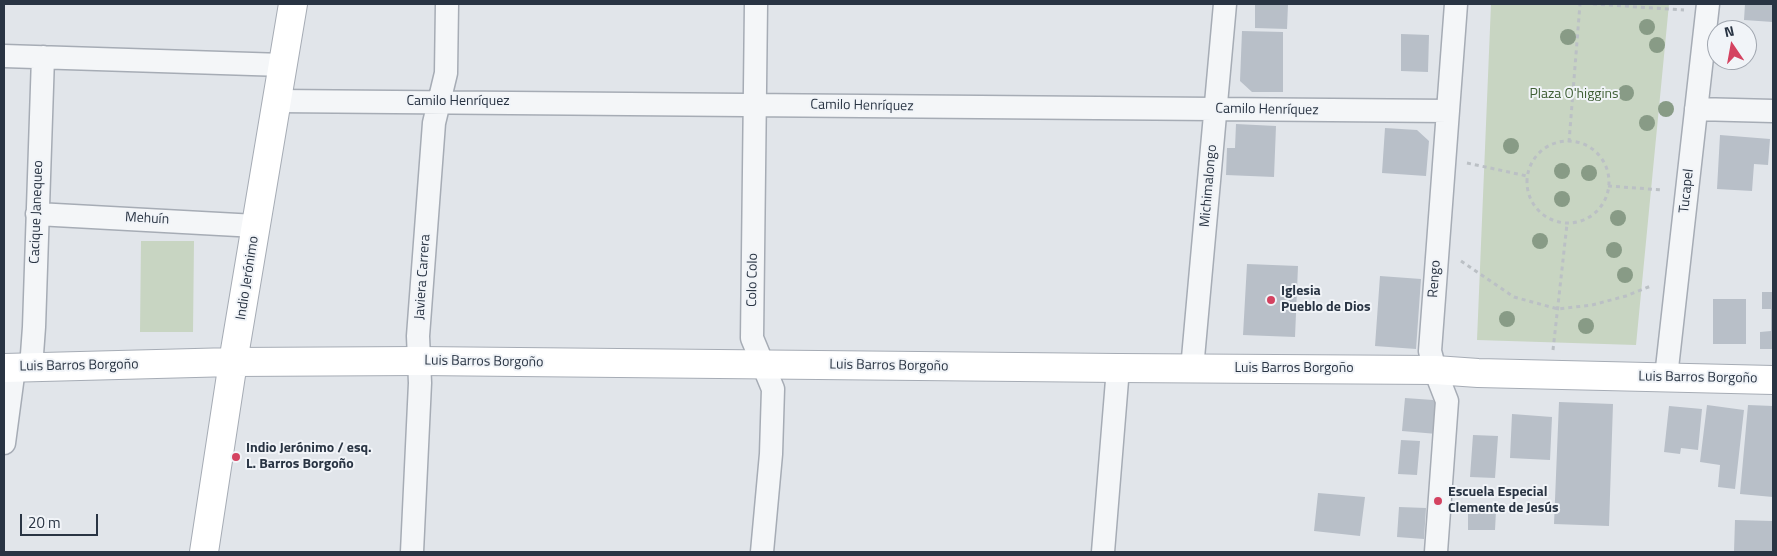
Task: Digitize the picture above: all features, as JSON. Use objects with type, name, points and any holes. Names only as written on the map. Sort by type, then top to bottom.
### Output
[{"type":"street","name":"Indio Jerónimo","points":[[204,552],[293,4]]},
{"type":"street","name":"Javiera Carrera","points":[[412,552],[420,382],[418,336],[433,133],[446,73],[448,4]]},
{"type":"street","name":"Colo Colo","points":[[756,4],[752,338],[774,389],[772,454],[762,552]]},
{"type":"street","name":"Michimalongo","points":[[1192,369],[1225,4]]},
{"type":"street","name":"Rengo","points":[[1436,552],[1447,401],[1430,351],[1456,4]]},
{"type":"street","name":"Tucapel","points":[[1666,377],[1708,8]]},
{"type":"street","points":[[4,56],[283,65]]},
{"type":"street","name":"Cacique Janequeo","points":[[4,443],[16,368],[34,327],[43,57]]},
{"type":"street","name":"Camilo Henríquez","points":[[277,100],[1448,111]]},
{"type":"street","points":[[1696,109],[1773,111]]},
{"type":"street","name":"Mehuín","points":[[37,214],[256,226]]},
{"type":"street","name":"Luis Barros Borgoño","points":[[16,368],[234,362],[419,361],[1435,370],[1550,375],[1773,380]]},
{"type":"street","points":[[1103,552],[1118,368]]},
{"type":"path","points":[[1570,142],[1580,4]]},
{"type":"path","points":[[1593,4],[1708,8]]},
{"type":"path","points":[[1570,142],[1576,142],[1589,147],[1599,156],[1606,166],[1608,192],[1602,205],[1593,215],[1580,222],[1567,224],[1553,221],[1541,213],[1532,203],[1528,190],[1527,176],[1532,163],[1550,145],[1570,142]]},
{"type":"path","points":[[1444,159],[1527,176]]},
{"type":"path","points":[[1608,186],[1687,192]]},
{"type":"path","points":[[1550,375],[1567,224]]},
{"type":"path","points":[[1438,244],[1478,274],[1514,297],[1558,309],[1592,305],[1626,296],[1678,275]]},
{"type":"green space","name":"Plaza O'higgins","points":[[1491,4],[1669,4],[1636,345],[1477,340]]},
{"type":"green space","points":[[141,241],[194,241],[193,332],[140,332]]},
{"type":"building","points":[[1255,4],[1288,4],[1287,29],[1255,28]]},
{"type":"building","points":[[1745,4],[1773,4],[1773,22],[1744,20]]},
{"type":"building","points":[[1242,31],[1283,32],[1283,92],[1252,92],[1240,81]]},
{"type":"building","points":[[1401,34],[1429,35],[1428,72],[1401,71]]},
{"type":"building","points":[[1236,124],[1276,126],[1274,177],[1226,175],[1227,148],[1235,148]]},
{"type":"building","points":[[1385,128],[1417,130],[1429,141],[1426,176],[1382,173]]},
{"type":"building","points":[[1720,135],[1770,139],[1768,165],[1754,164],[1752,191],[1717,189]]},
{"type":"building","name":"Iglesia Pueblo de Dios","points":[[1247,264],[1298,266],[1295,337],[1243,335]]},
{"type":"building","points":[[1380,276],[1421,279],[1416,349],[1375,346]]},
{"type":"building","points":[[1762,292],[1773,292],[1773,349],[1760,349],[1760,332],[1771,331],[1771,309],[1762,309]]},
{"type":"building","points":[[1713,299],[1746,299],[1746,344],[1713,344]]},
{"type":"building","points":[[1405,398],[1433,400],[1442,409],[1437,434],[1402,431]]},
{"type":"building","points":[[1559,402],[1613,404],[1609,526],[1554,524]]},
{"type":"building","points":[[1707,405],[1744,410],[1735,489],[1718,487],[1720,465],[1700,462]]},
{"type":"building","points":[[1748,405],[1773,406],[1773,497],[1740,494]]},
{"type":"building","points":[[1669,406],[1702,409],[1698,450],[1681,448],[1680,454],[1664,452]]},
{"type":"building","points":[[1512,414],[1552,417],[1550,460],[1510,458]]},
{"type":"building","points":[[1473,435],[1498,436],[1495,478],[1470,477]]},
{"type":"building","points":[[1401,440],[1420,441],[1417,475],[1398,474]]},
{"type":"building","points":[[1318,493],[1365,497],[1360,536],[1314,531]]},
{"type":"building","points":[[1399,507],[1426,508],[1424,539],[1397,537]]},
{"type":"building","points":[[1468,510],[1496,511],[1495,530],[1468,530]]},
{"type":"building","points":[[1735,520],[1773,521],[1773,552],[1734,552]]},
{"type":"place","name":"Iglesia Pueblo de Dios","points":[[1271,300]]},
{"type":"place","name":"Indio Jerónimo / esq. L. Barros Borgoño","points":[[236,457]]},
{"type":"place","name":"Escuela Especial Clemente de Jesús","points":[[1438,501]]}]
